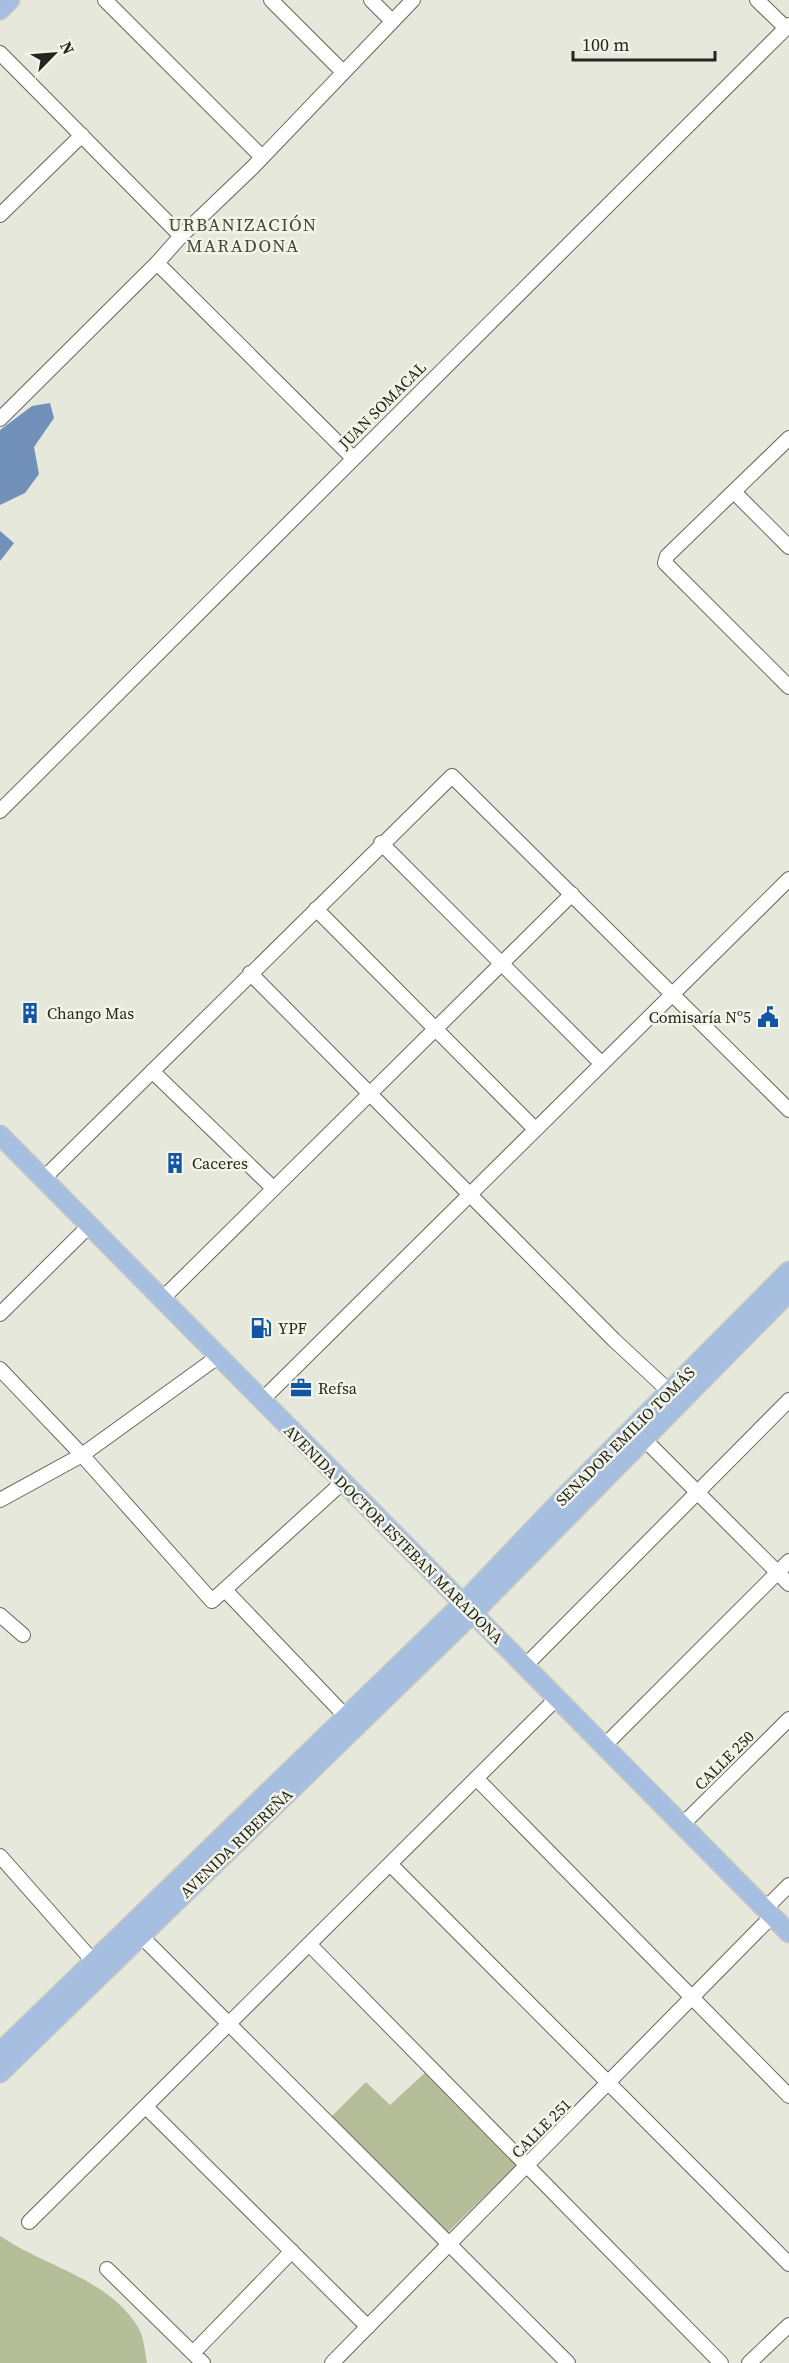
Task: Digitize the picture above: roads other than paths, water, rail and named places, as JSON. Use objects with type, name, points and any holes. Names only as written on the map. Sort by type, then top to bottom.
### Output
[{"type":"main road","points":[[0,10],[10,0]]},
{"type":"main road","name":"AVENIDA DOCTOR ESTEBAN MARADONA","points":[[0,1135],[789,1933]]},
{"type":"main road","name":"SENADOR EMILIO TOMÁS","points":[[639,1433],[670,1392],[789,1271]]},
{"type":"main road","name":"SENADOR EMILIO TOMÁS","points":[[468,1608],[639,1433],[789,1292]]},
{"type":"main road","name":"AVENIDA RIBEREÑA","points":[[0,2073],[136,1930],[468,1608]]},
{"type":"main road","name":"AVENIDA RIBEREÑA","points":[[0,2052],[99,1967]]},
{"type":"street","points":[[105,0],[261,156]]},
{"type":"street","points":[[271,0],[342,71]]},
{"type":"street","points":[[371,0],[392,21]]},
{"type":"street","points":[[0,419],[157,263],[180,236],[413,0]]},
{"type":"street","points":[[757,0],[788,27]]},
{"type":"street","name":"JUAN SOMACAL","points":[[0,811],[352,457],[788,27]]},
{"type":"street","points":[[0,53],[180,236]]},
{"type":"street","points":[[0,215],[81,135]]},
{"type":"street","points":[[157,263],[352,457]]},
{"type":"street","points":[[788,683],[665,562],[667,556],[789,438]]},
{"type":"street","points":[[734,492],[789,548]]},
{"type":"street","points":[[43,1179],[381,843],[452,776],[789,1110]]},
{"type":"street","points":[[381,843],[600,1063]]},
{"type":"street","points":[[262,1400],[600,1063],[789,879]]},
{"type":"street","points":[[162,1299],[572,894]]},
{"type":"street","points":[[316,909],[535,1129]]},
{"type":"street","points":[[250,973],[614,1340],[670,1392]]},
{"type":"street","points":[[152,1071],[273,1188]]},
{"type":"street","points":[[0,1314],[90,1226]]},
{"type":"street","points":[[0,1500],[82,1455],[219,1356]]},
{"type":"street","points":[[0,1369],[82,1455],[212,1601],[343,1482]]},
{"type":"street","points":[[525,1666],[696,1491],[789,1400]]},
{"type":"street","points":[[639,1433],[789,1584]]},
{"type":"street","points":[[604,1746],[789,1561]]},
{"type":"street","points":[[225,1590],[351,1722]]},
{"type":"street","points":[[0,1615],[23,1635]]},
{"type":"street","points":[[29,2222],[557,1698]]},
{"type":"street","name":"CALLE 250","points":[[682,1825],[789,1719]]},
{"type":"street","points":[[476,1778],[789,2096]]},
{"type":"street","points":[[0,1856],[99,1967]]},
{"type":"street","points":[[390,1864],[789,2264]]},
{"type":"street","name":"CALLE 251","points":[[342,2360],[368,2327],[692,1998],[789,1885]]},
{"type":"street","points":[[136,1930],[568,2363]]},
{"type":"street","points":[[310,1944],[721,2363]]},
{"type":"street","points":[[146,2107],[368,2327]]},
{"type":"street","points":[[107,2269],[198,2358],[292,2251]]},
{"type":"street","points":[[749,2363],[789,2325]]},
{"type":"water","points":[[50,403],[54,418],[34,447],[39,474],[25,493],[0,505],[0,430],[32,406]]},
{"type":"water","points":[[0,531],[14,543],[0,561]]},
{"type":"place","name":"Chango Mas","points":[[30,1013]]},
{"type":"place","name":"Comisaría Nº5","points":[[768,1017]]},
{"type":"place","name":"Caceres","points":[[175,1163]]},
{"type":"place","name":"YPF","points":[[261,1328]]},
{"type":"place","name":"Refsa","points":[[301,1388]]},
{"type":"district","name":"URBANIZACIÓN MARADONA","points":[[243,235]]}]
